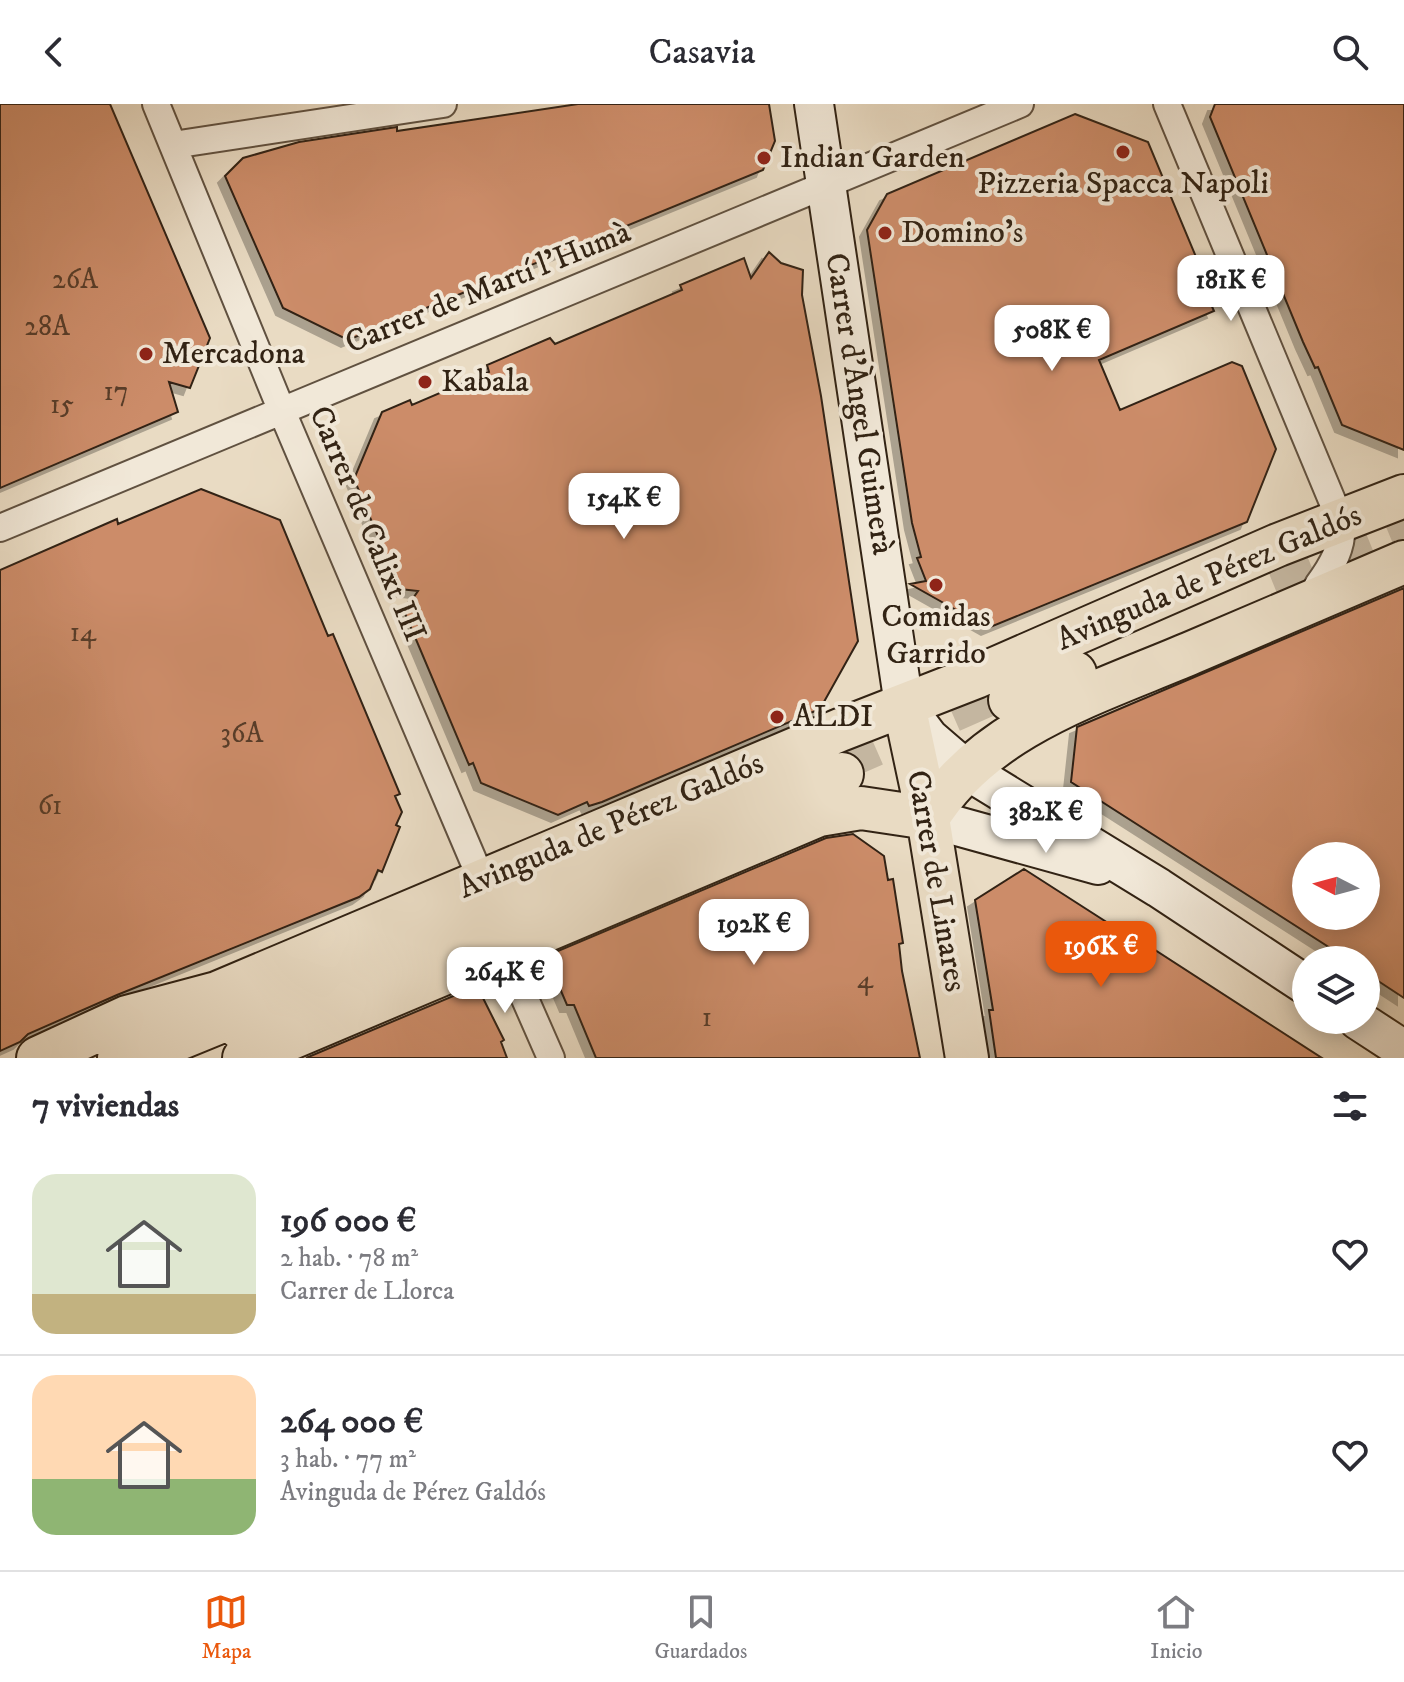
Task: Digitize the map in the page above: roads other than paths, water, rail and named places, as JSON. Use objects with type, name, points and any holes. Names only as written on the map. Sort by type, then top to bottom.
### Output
[{"type":"main road","name":"Carrer d'Àngel Guimerà","points":[[814,104],[904,705]]},
{"type":"main road","name":"Avinguda de Pérez Galdós","points":[[38,1058],[127,1017],[217,993],[1127,612],[1278,545],[1404,496]]},
{"type":"main road","name":"Avinguda de Pérez Galdós","points":[[928,818],[946,788],[965,769],[1047,714],[1291,589],[1404,506]]},
{"type":"main road","name":"Avinguda de Pérez Galdós","points":[[1007,694],[1291,589],[1404,562]]},
{"type":"main road","points":[[904,705],[929,738],[965,769],[1159,888],[1292,976]]},
{"type":"main road","name":"Carrer de Linares","points":[[904,705],[928,818],[967,1058]]},
{"type":"main road","name":"Avinguda de Pérez Galdós","points":[[119,1058],[197,1033],[839,768],[173,1058]]},
{"type":"main road","points":[[244,1058],[504,951],[819,815],[861,808],[928,818],[1107,868],[1159,888]]},
{"type":"main road","points":[[1379,1034],[1404,1050]]},
{"type":"street","name":"Carrer de Calixt III","points":[[156,104],[281,409],[482,881]]},
{"type":"street","points":[[173,145],[443,104]]},
{"type":"street","name":"Carrer de Martí l’Humà","points":[[0,528],[1020,104]]},
{"type":"street","points":[[1167,104],[1341,522],[1342,535],[1332,566],[1291,589]]},
{"type":"street","points":[[504,951],[551,1058]]},
{"type":"tunnel","points":[[1270,576],[1404,521]]},
{"type":"tunnel","points":[[836,762],[1005,688]]},
{"type":"place","name":"Pizzeria Spacca Napoli","points":[[1123,152]]},
{"type":"place","name":"Indian Garden","points":[[764,158]]},
{"type":"place","name":"Domino's","points":[[885,233]]},
{"type":"place","name":"Mercadona","points":[[146,354]]},
{"type":"place","name":"Kabala","points":[[425,382]]},
{"type":"place","name":"Comidas Garrido","points":[[936,585]]},
{"type":"place","name":"ALDI","points":[[777,717]]}]
